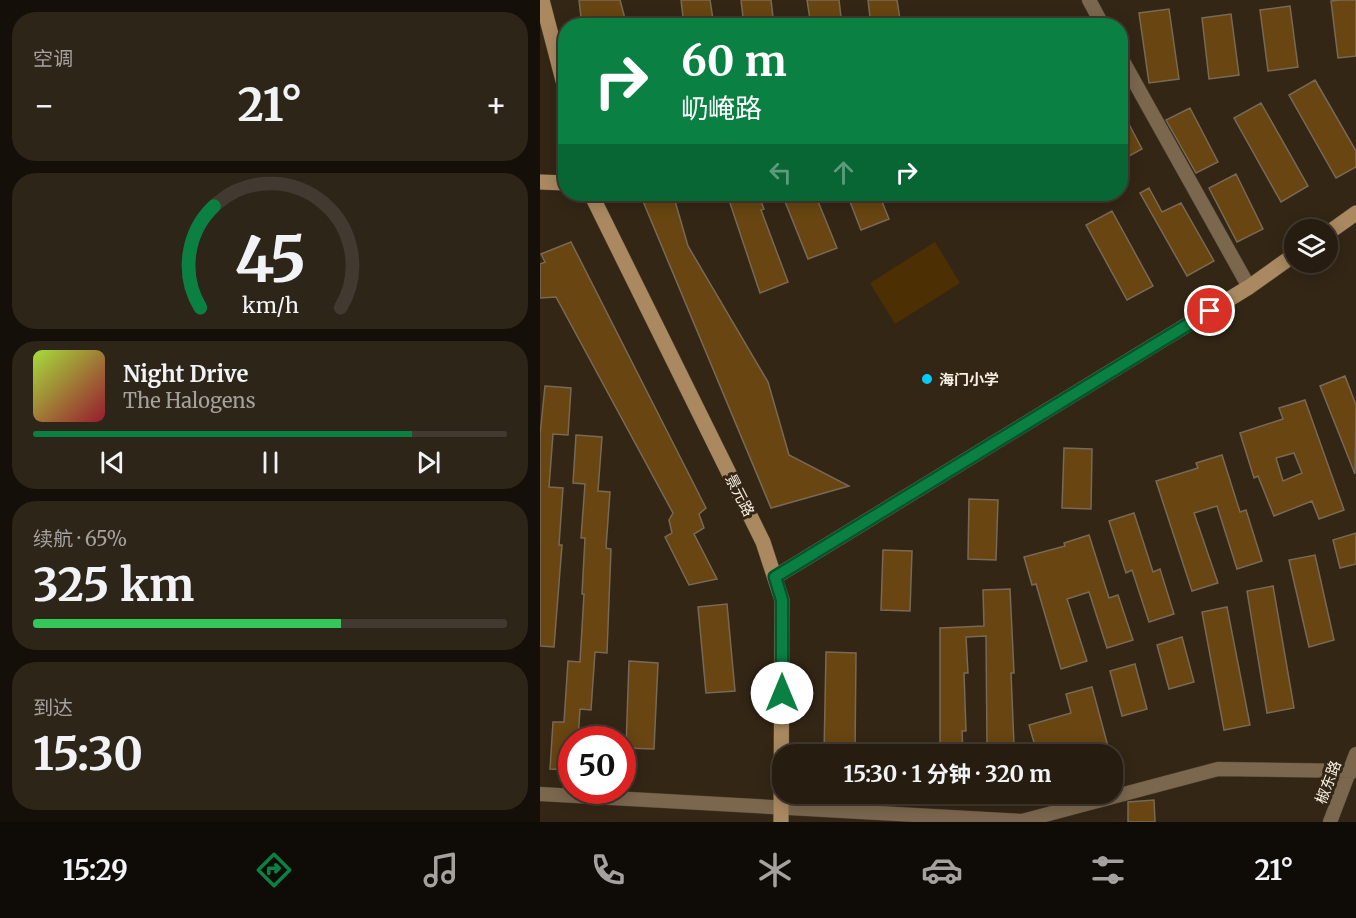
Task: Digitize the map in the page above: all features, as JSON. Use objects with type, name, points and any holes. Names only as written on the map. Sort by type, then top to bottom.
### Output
[{"type":"main road","points":[[542,0],[558,61]]},
{"type":"main road","points":[[540,182],[558,183]]},
{"type":"main road","name":"景元路","points":[[594,201],[763,542],[782,600],[781,816]]},
{"type":"main road","points":[[1338,226],[1356,213]]},
{"type":"main road","points":[[775,577],[1249,286],[1284,262]]},
{"type":"street","points":[[1089,0],[1099,18]]},
{"type":"street","points":[[1128,70],[1249,286]]},
{"type":"street","name":"椒东路","points":[[1330,822],[1353,771],[1356,754]]},
{"type":"street","points":[[540,794],[781,816],[1022,821],[1218,770],[1353,771]]},
{"type":"shaded area","points":[[935,242],[960,283],[895,324],[870,283]]},
{"type":"building","points":[[579,0],[620,0],[625,18],[581,18]]},
{"type":"building","points":[[681,0],[710,0],[713,18],[683,18]]},
{"type":"building","points":[[741,0],[771,0],[773,18],[743,18]]},
{"type":"building","points":[[807,0],[839,0],[841,18],[810,18]]},
{"type":"building","points":[[868,0],[897,0],[900,18],[870,18]]},
{"type":"building","points":[[1356,0],[1356,56],[1338,58],[1331,1]]},
{"type":"building","points":[[1290,6],[1298,67],[1268,71],[1260,10]]},
{"type":"building","points":[[1169,9],[1179,79],[1149,83],[1139,13]]},
{"type":"building","points":[[1231,14],[1239,75],[1209,79],[1202,18]]},
{"type":"building","points":[[1315,80],[1356,151],[1356,167],[1336,178],[1289,95]]},
{"type":"building","points":[[1261,103],[1308,186],[1281,202],[1234,118]]},
{"type":"building","points":[[1190,108],[1218,162],[1196,173],[1166,120]]},
{"type":"building","points":[[1128,122],[1142,149],[1128,157]]},
{"type":"building","points":[[1236,174],[1263,229],[1237,242],[1209,188]]},
{"type":"building","points":[[1149,188],[1162,212],[1181,203],[1214,261],[1187,276],[1140,193]]},
{"type":"building","points":[[643,201],[675,201],[688,246],[768,382],[789,455],[849,486],[771,508]]},
{"type":"building","points":[[729,201],[761,201],[764,209],[761,210],[788,282],[760,293]]},
{"type":"building","points":[[785,201],[818,201],[837,248],[808,259]]},
{"type":"building","points":[[850,201],[882,201],[889,219],[861,230]]},
{"type":"building","points":[[1112,211],[1153,286],[1127,300],[1086,225]]},
{"type":"building","points":[[571,242],[706,508],[699,514],[704,528],[694,534],[717,579],[689,585],[665,537],[672,533],[669,520],[673,513],[556,297],[540,298],[540,264],[545,262],[541,254]]},
{"type":"building","points":[[1345,376],[1356,405],[1355,474],[1320,386]]},
{"type":"building","points":[[545,386],[571,388],[568,435],[553,434],[549,487],[563,488],[559,545],[562,545],[554,647],[540,646],[540,435]]},
{"type":"building","points":[[1305,400],[1344,510],[1319,519],[1312,501],[1274,516],[1258,476],[1254,478],[1240,433],[1283,419],[1279,408]],"holes":[[[1294,453],[1302,473],[1283,481],[1276,458]]]},
{"type":"building","points":[[576,435],[602,437],[598,491],[610,492],[606,548],[611,549],[607,653],[595,652],[591,710],[580,709],[579,726],[558,726],[558,769],[550,769],[553,722],[564,722],[568,661],[580,662],[585,538],[581,538],[585,484],[573,483]]},
{"type":"building","points":[[1064,448],[1092,449],[1091,509],[1062,508]]},
{"type":"building","points":[[1222,455],[1240,512],[1246,510],[1262,561],[1237,569],[1217,506],[1194,513],[1218,583],[1192,591],[1156,481],[1198,468],[1196,463]]},
{"type":"building","points":[[969,499],[998,500],[996,560],[968,559]]},
{"type":"building","points":[[1134,513],[1153,572],[1160,569],[1174,614],[1149,622],[1132,570],[1126,573],[1109,521]]},
{"type":"building","points":[[1356,533],[1356,564],[1340,568],[1333,540]]},
{"type":"building","points":[[1089,535],[1109,598],[1118,595],[1133,640],[1107,648],[1089,592],[1067,599],[1087,661],[1061,669],[1036,584],[1032,585],[1024,557],[1065,546],[1064,543]]},
{"type":"building","points":[[883,550],[912,551],[910,611],[881,610]]},
{"type":"building","points":[[1315,555],[1334,640],[1309,647],[1289,560]]},
{"type":"building","points":[[1273,586],[1294,708],[1267,713],[1247,591]]},
{"type":"building","points":[[1010,589],[1014,673],[1011,673],[1014,744],[987,744],[986,636],[966,637],[968,673],[964,673],[966,731],[962,731],[963,744],[936,744],[940,743],[940,628],[984,626],[983,590]]},
{"type":"building","points":[[727,604],[735,691],[706,693],[698,607]]},
{"type":"building","points":[[1227,607],[1250,725],[1224,730],[1202,612]]},
{"type":"building","points":[[1182,637],[1194,682],[1169,689],[1157,645]]},
{"type":"building","points":[[826,652],[856,653],[855,744],[824,744]]},
{"type":"building","points":[[629,661],[658,663],[654,749],[636,748],[636,726],[627,726]]},
{"type":"building","points":[[1135,664],[1147,709],[1122,716],[1110,671]]},
{"type":"building","points":[[1092,687],[1107,744],[1034,744],[1029,725],[1071,713],[1066,694]]},
{"type":"building","points":[[1154,800],[1155,822],[1128,822],[1128,802]]},
{"type":"place","name":"海门小学","points":[[927,379]]},
{"type":"route","points":[[782,693],[782,600],[775,577],[1210,311]]}]
